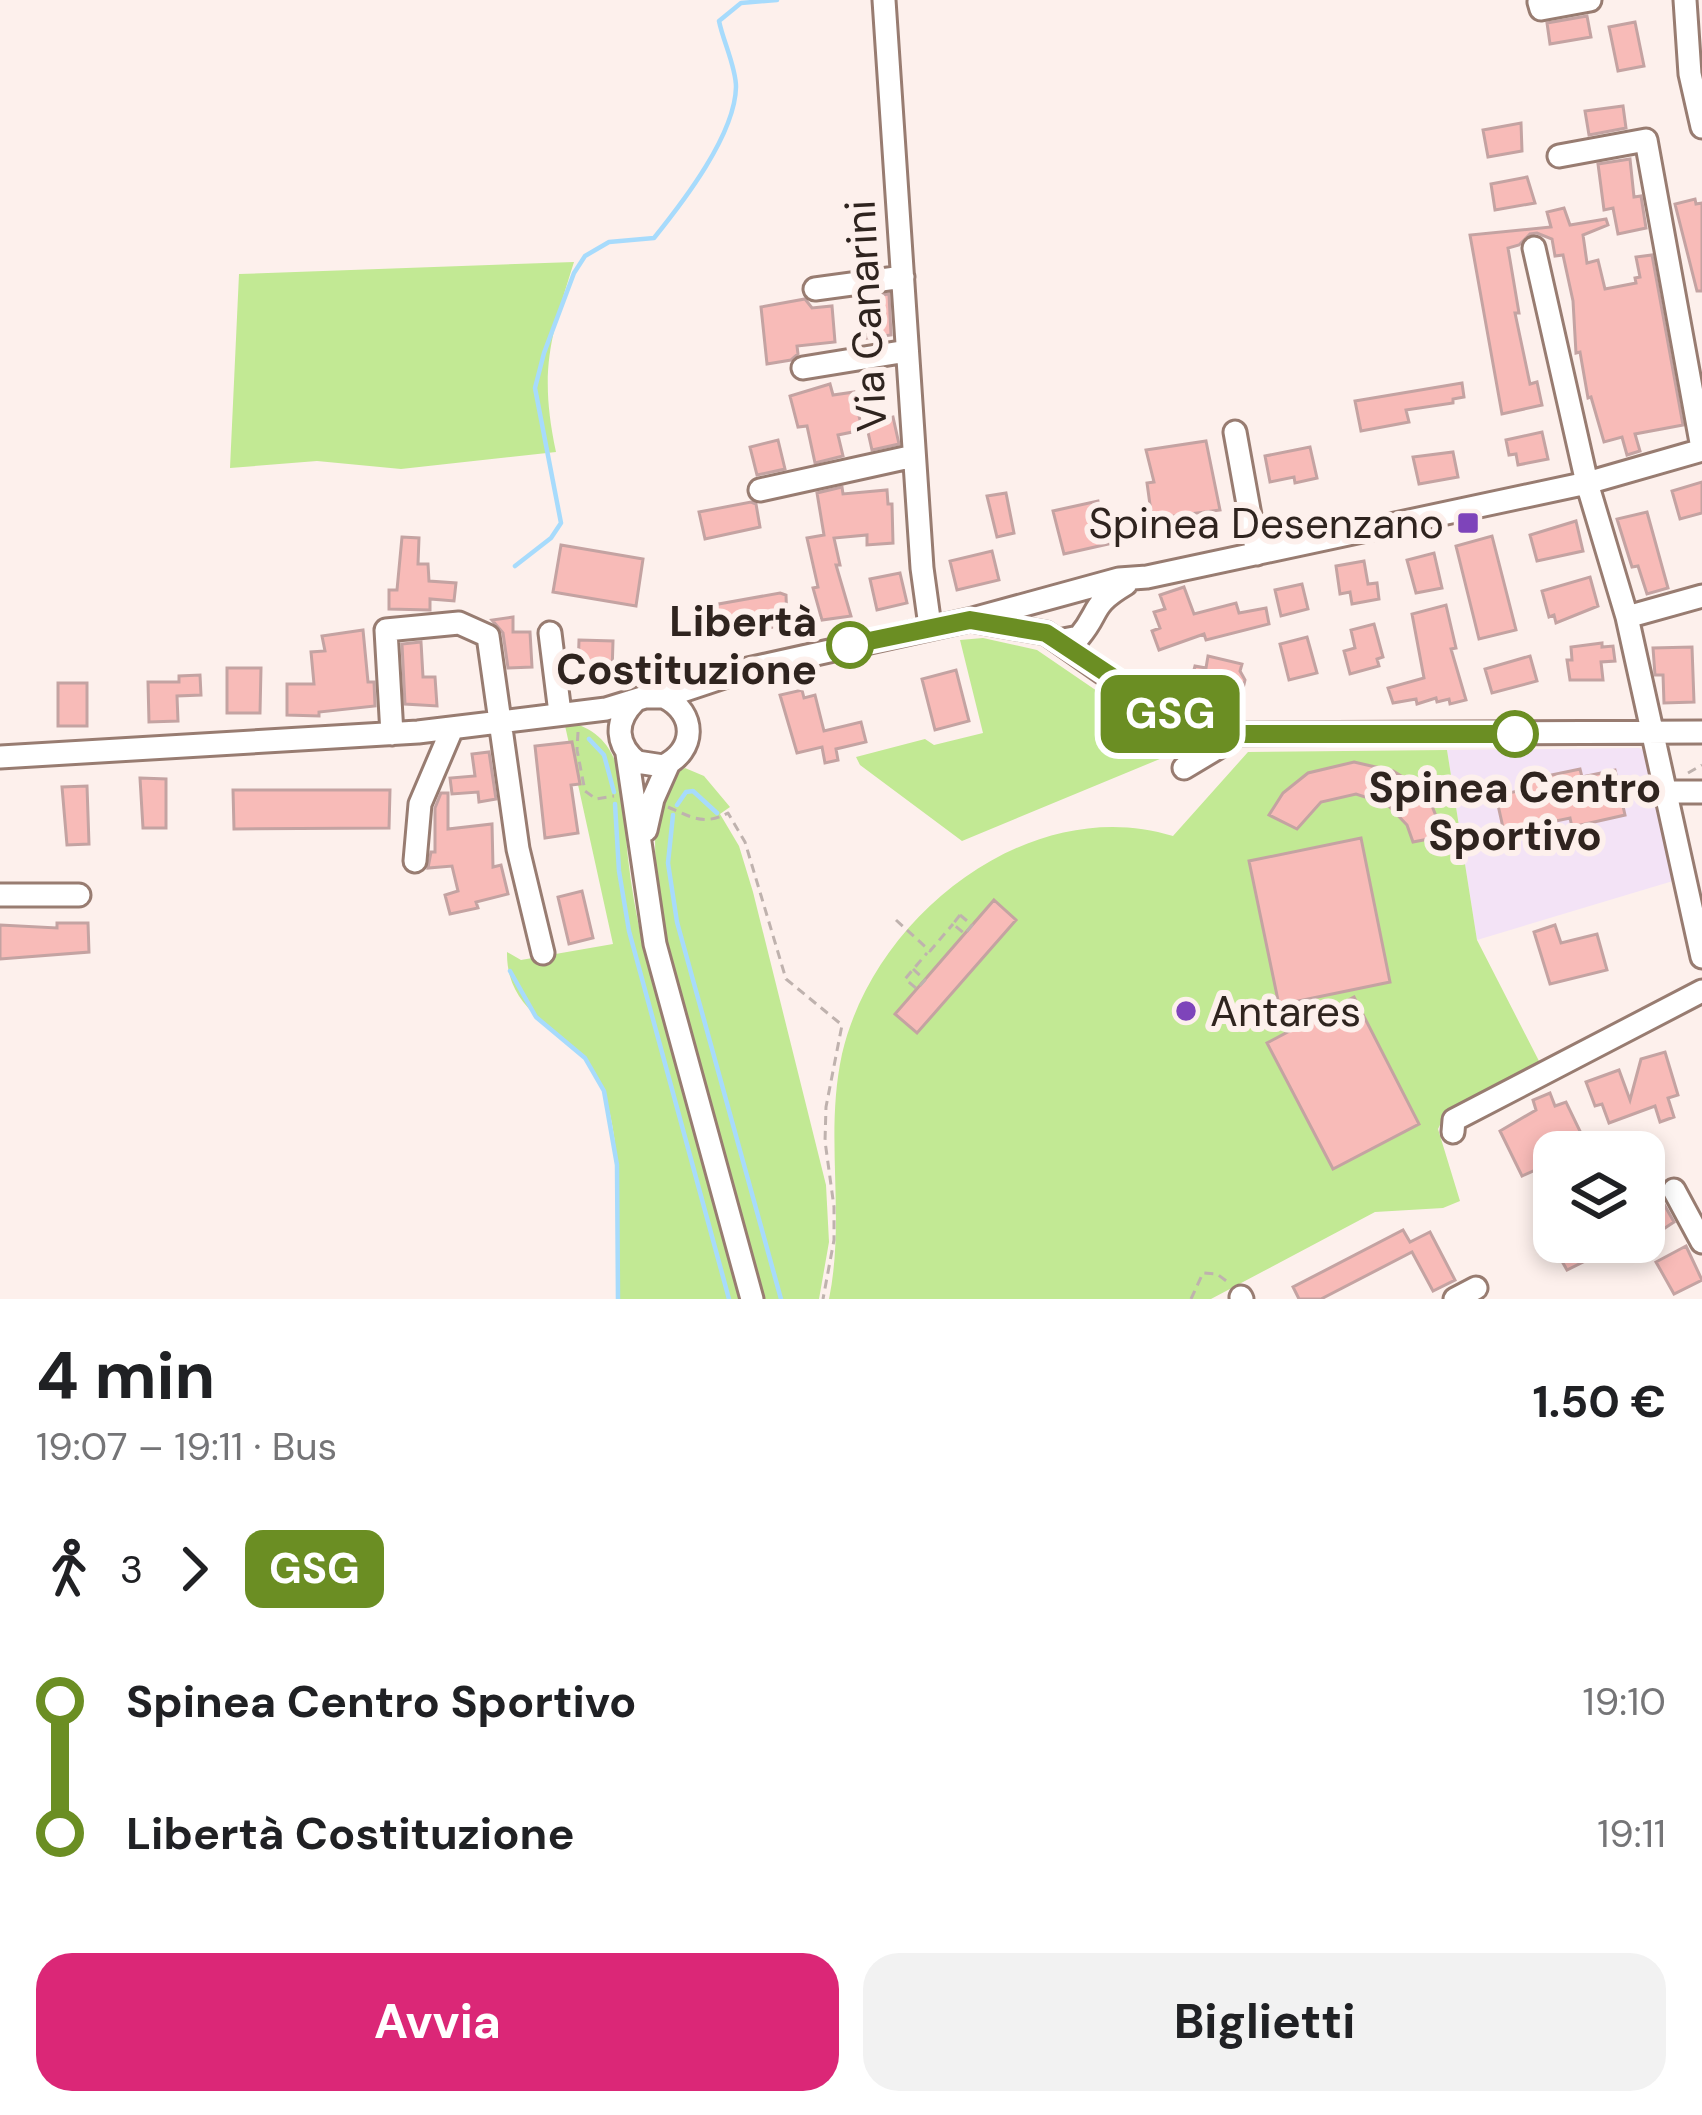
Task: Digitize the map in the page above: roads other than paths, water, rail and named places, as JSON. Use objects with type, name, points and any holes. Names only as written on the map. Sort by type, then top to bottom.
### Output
[{"type":"street","name":"Via Canarini","points":[[884,0],[930,626]]},
{"type":"street","points":[[1539,2],[1541,9],[1590,0]]},
{"type":"street","points":[[1685,0],[1690,74],[1702,127]]},
{"type":"street","points":[[565,719],[645,697],[664,698],[723,678],[970,620],[1119,579],[1587,483],[1702,449],[1646,140],[1559,156]]},
{"type":"street","points":[[1534,248],[1587,483],[1627,617],[1702,957]]},
{"type":"street","points":[[815,289],[903,277]]},
{"type":"street","points":[[803,368],[907,351]]},
{"type":"street","points":[[1235,432],[1257,554]]},
{"type":"street","points":[[760,490],[914,456]]},
{"type":"street","points":[[970,620],[1074,640],[1102,598],[1132,580]]},
{"type":"street","points":[[1627,617],[1702,596]]},
{"type":"street","points":[[1058,597],[1081,601],[1106,673]]},
{"type":"street","points":[[1058,597],[1041,616],[1052,637],[1136,696],[1181,720],[1232,734],[1702,732]]},
{"type":"street","points":[[392,734],[386,629],[459,622],[488,636],[518,849],[542,953]]},
{"type":"street","points":[[550,633],[565,719]]},
{"type":"street","points":[[687,718],[723,678]]},
{"type":"street","points":[[644,796],[687,744],[687,718],[680,707],[664,698]]},
{"type":"street","points":[[634,702],[622,717],[623,745],[644,796],[642,860],[655,944],[752,1299]]},
{"type":"street","points":[[0,758],[591,718],[643,765],[669,763]]},
{"type":"street","points":[[415,861],[420,804],[452,729]]},
{"type":"street","points":[[1184,768],[1232,734]]},
{"type":"street","points":[[1666,792],[1702,792]]},
{"type":"street","points":[[0,895],[79,896]]},
{"type":"street","points":[[1453,1132],[1454,1120],[1702,991]]},
{"type":"street","points":[[1674,1190],[1702,1242]]},
{"type":"street","points":[[1455,1299],[1476,1288]]},
{"type":"waterway","points":[[515,566],[551,538],[561,523],[535,388],[574,273],[585,256],[609,242],[654,238],[679,206],[706,167],[733,106],[735,79],[719,21],[741,3],[777,0]]},
{"type":"waterway","points":[[589,739],[604,755],[614,792]]},
{"type":"waterway","points":[[677,805],[686,792],[693,791],[717,813]]},
{"type":"waterway","points":[[615,804],[629,931],[729,1299]]},
{"type":"waterway","points":[[673,815],[668,863],[677,922],[781,1299]]},
{"type":"waterway","points":[[510,971],[536,1017],[585,1058],[604,1091],[617,1165],[618,1299]]},
{"type":"place","name":"Spinea Desenzano","points":[[1468,523]]},
{"type":"place","name":"Libertà Costituzione","points":[[850,645]]},
{"type":"place","name":"Spinea Centro Sportivo","points":[[1515,734]]},
{"type":"place","name":"Antares","points":[[1186,1011]]}]
